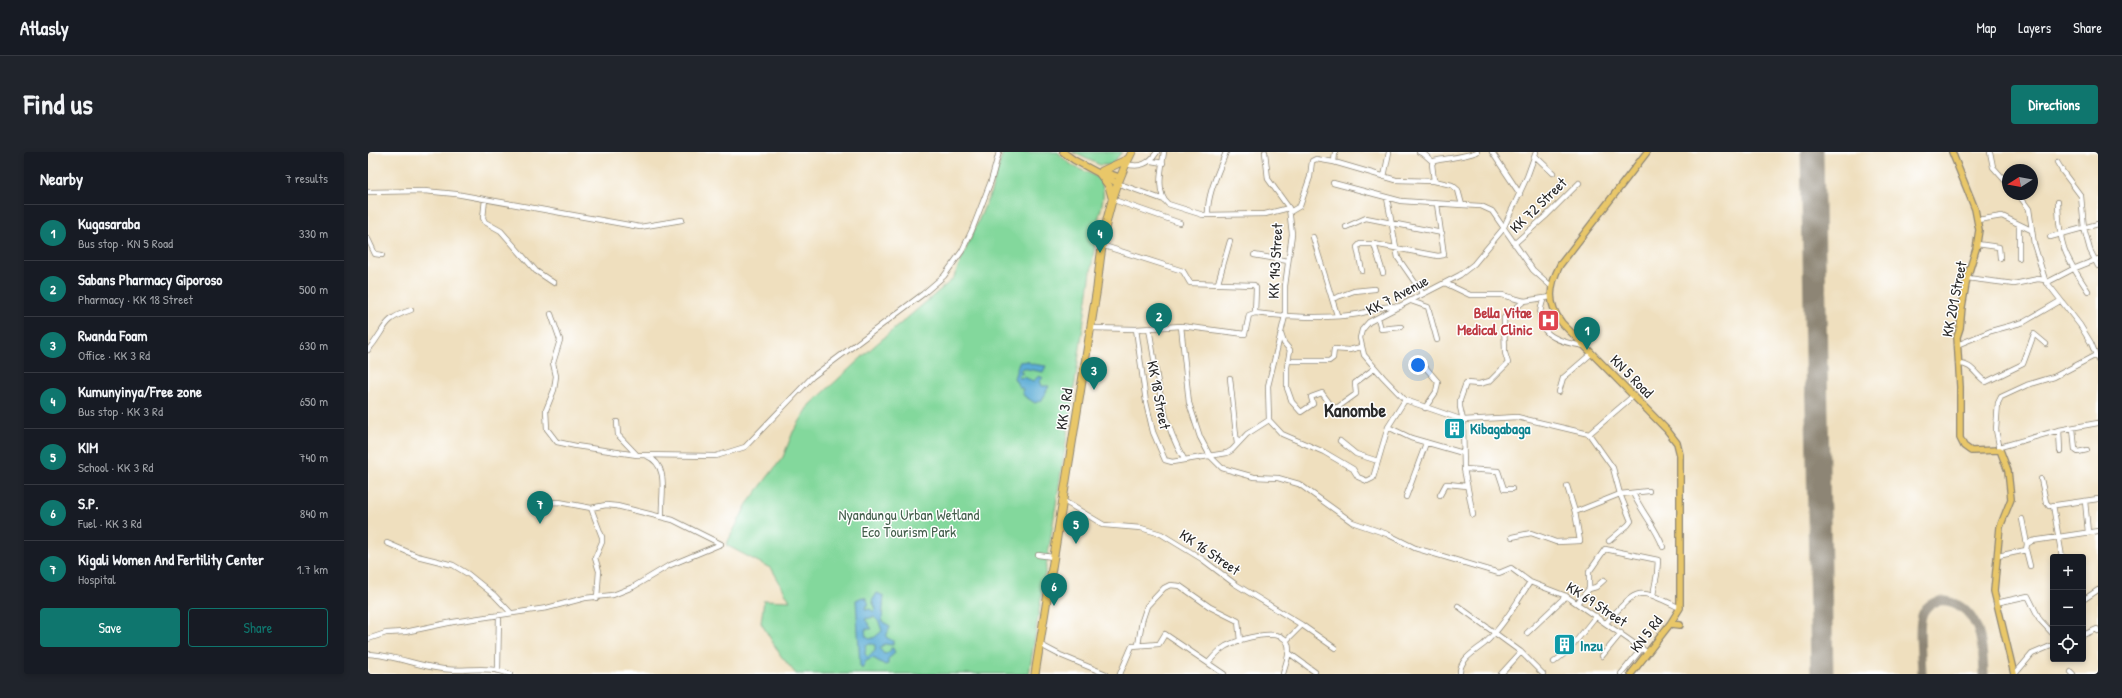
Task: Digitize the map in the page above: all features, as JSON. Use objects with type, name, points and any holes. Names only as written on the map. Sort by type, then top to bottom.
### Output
[{"type":"highway","name":"KK 3 Rd","points":[[1035,674],[1102,245],[1112,198],[1118,180],[1132,152]]},
{"type":"highway","points":[[1112,198],[1109,186],[1101,172],[1127,162]]},
{"type":"main road","points":[[1063,152],[1074,160],[1118,180]]},
{"type":"main road","name":"KN 5 Road","points":[[1647,152],[1560,265],[1552,279],[1548,298],[1556,315],[1632,397],[1651,412],[1677,443],[1680,455],[1680,608]]},
{"type":"main road","name":"KK 201 Street","points":[[1952,152],[1978,220],[1977,244],[1967,278],[1957,345],[1960,387],[1960,438],[1964,446],[1971,451],[2000,448]]},
{"type":"main road","points":[[2000,448],[2008,471],[2011,499],[2000,527],[1995,584],[1996,603],[2015,674]]},
{"type":"main road","name":"KN 5 Rd","points":[[1631,674],[1670,624],[1680,608]]},
{"type":"main road","points":[[1670,624],[1680,625]]},
{"type":"street","points":[[551,314],[560,340],[553,363],[556,376],[554,390],[546,410],[547,430],[557,442],[637,454],[716,456],[745,447],[812,377],[923,294],[944,276],[962,251],[972,230],[991,181],[999,152]]},
{"type":"street","points":[[1127,162],[1138,167],[1151,161],[1157,152]]},
{"type":"street","points":[[1164,152],[1161,181],[1164,200]]},
{"type":"street","points":[[1208,214],[1212,191],[1226,152]]},
{"type":"street","points":[[1118,180],[1164,200],[1174,206],[1198,215],[1265,214],[1289,210],[1271,183],[1266,172],[1265,152]]},
{"type":"street","points":[[1334,162],[1335,152]]},
{"type":"street","points":[[1384,177],[1389,152]]},
{"type":"street","points":[[1419,152],[1424,154],[1433,162],[1434,180]]},
{"type":"street","points":[[1433,162],[1477,152]]},
{"type":"street","points":[[1492,152],[1520,194]]},
{"type":"street","points":[[1990,152],[1993,167],[2002,177]]},
{"type":"street","name":"KK 7 Avenue","points":[[1361,347],[1362,330],[1369,322],[1467,272],[1503,229],[1520,194],[1535,153]]},
{"type":"street","name":"KK 72 Street","points":[[1535,153],[1553,173]]},
{"type":"street","name":"KK 143 Street","points":[[1269,420],[1267,398],[1268,386],[1275,363],[1285,316],[1288,261],[1292,234],[1289,210],[1300,206],[1310,177],[1312,161],[1316,159],[1334,162],[1384,177],[1410,181],[1434,180],[1452,185],[1458,190],[1462,205]]},
{"type":"street","points":[[1151,161],[1163,163]]},
{"type":"street","points":[[2057,162],[2081,196],[2084,228],[2098,266]]},
{"type":"street","points":[[1333,182],[1387,198],[1437,204],[1481,206],[1492,211],[1503,229],[1533,270],[1551,286]]},
{"type":"street","name":"KK 72 Street","points":[[1514,244],[1547,215],[1578,183]]},
{"type":"street","points":[[368,192],[440,192],[635,227],[682,220]]},
{"type":"street","points":[[1112,198],[1180,223]]},
{"type":"street","points":[[1387,198],[1395,249],[1398,258],[1422,294]]},
{"type":"street","points":[[485,199],[483,218],[485,222],[501,231],[536,271],[554,283]]},
{"type":"street","points":[[2023,200],[2029,208],[2031,230],[2045,281],[2080,325],[2091,343],[2097,357],[2054,377],[2027,385],[2002,397],[1998,403],[1996,430],[2000,448],[2059,430],[2098,423]]},
{"type":"street","points":[[2058,202],[2059,234],[2073,269],[2088,292]]},
{"type":"street","points":[[1362,271],[1358,245],[1374,244],[1442,257],[1445,251],[1437,204]]},
{"type":"street","points":[[1978,220],[2002,216],[2031,230]]},
{"type":"street","points":[[1346,227],[1366,218],[1442,233]]},
{"type":"street","points":[[2050,237],[2098,224]]},
{"type":"street","points":[[2019,225],[2020,258]]},
{"type":"street","points":[[1313,237],[1337,315]]},
{"type":"street","points":[[368,239],[375,254],[382,255]]},
{"type":"street","points":[[1218,283],[1230,241]]},
{"type":"street","points":[[1374,244],[1383,272]]},
{"type":"street","points":[[1977,244],[1999,247],[2000,258]]},
{"type":"street","points":[[1102,245],[1183,271],[1190,283],[1254,285],[1256,288],[1255,313]]},
{"type":"street","points":[[1254,255],[1288,261]]},
{"type":"street","points":[[1967,278],[2014,284],[2038,279],[2045,281],[2096,259]]},
{"type":"street","points":[[1445,283],[1470,295],[1502,295],[1524,301],[1548,298]]},
{"type":"street","points":[[1332,299],[1354,291],[1375,289]]},
{"type":"street","points":[[1548,298],[1540,311],[1540,319],[1547,331],[1558,341],[1585,346]]},
{"type":"street","points":[[1411,301],[1428,308],[1437,340]]},
{"type":"street","points":[[1473,514],[1464,469],[1463,420],[1460,400],[1464,386],[1469,382],[1479,384],[1490,381],[1508,362],[1505,353],[1504,318],[1524,301]]},
{"type":"street","points":[[1957,345],[1991,331],[2024,322],[2060,301]]},
{"type":"street","points":[[1090,328],[1149,328],[1181,326],[1245,334],[1249,315],[1255,313],[1285,316],[1337,315],[1358,314],[1379,307],[1401,307]]},
{"type":"street","points":[[368,350],[378,340],[387,321],[398,314],[411,310]]},
{"type":"street","points":[[1378,318],[1381,329],[1401,327]]},
{"type":"street","points":[[1181,326],[1189,404],[1200,437],[1210,456]]},
{"type":"street","name":"KK 18 Street","points":[[1136,328],[1146,402],[1153,432],[1165,460],[1172,462],[1227,453],[1232,450],[1247,434],[1269,420]]},
{"type":"street","points":[[1149,328],[1161,399],[1167,424],[1173,440],[1184,459]]},
{"type":"street","points":[[1281,330],[1284,343],[1290,350],[1286,380],[1288,396],[1301,412],[1312,404],[1311,397],[1318,393],[1322,393],[1333,408],[1338,407],[1356,394],[1355,385],[1357,380],[1375,368]]},
{"type":"street","points":[[1958,364],[1962,363],[1976,371],[1986,382],[2023,364],[2034,334],[2046,344]]},
{"type":"street","points":[[1288,361],[1329,361],[1333,358],[1334,349],[1348,350],[1361,347],[1364,355],[1405,400],[1425,408],[1463,420],[1517,417],[1589,434],[1613,468],[1630,523],[1609,541]]},
{"type":"street","points":[[1559,392],[1563,378],[1592,353]]},
{"type":"street","points":[[1420,361],[1438,382],[1436,392],[1425,408]]},
{"type":"street","points":[[1230,378],[1237,444]]},
{"type":"street","points":[[1589,434],[1632,397]]},
{"type":"street","points":[[1269,420],[1282,434],[1324,452],[1353,469],[1358,477],[1365,481],[1373,478],[1388,427],[1405,400]]},
{"type":"street","points":[[616,422],[618,435],[637,454],[651,458],[660,466],[662,476],[662,517]]},
{"type":"street","points":[[1388,427],[1426,443],[1463,453]]},
{"type":"street","points":[[2073,428],[2075,450],[2078,452],[2087,450]]},
{"type":"street","points":[[2059,430],[2060,450]]},
{"type":"street","points":[[1340,441],[1356,454],[1378,461]]},
{"type":"street","points":[[1406,497],[1426,443]]},
{"type":"street","name":"KK 69 Street","points":[[1210,456],[1228,471],[1254,477],[1278,478],[1299,484],[1352,522],[1387,534],[1409,546],[1499,572],[1511,568],[1530,582],[1566,596],[1648,652]]},
{"type":"street","points":[[1464,469],[1498,471],[1504,489],[1512,489]]},
{"type":"street","points":[[2041,479],[2047,504],[2053,505],[2098,499]]},
{"type":"street","points":[[1440,495],[1448,484],[1467,486]]},
{"type":"street","points":[[1512,537],[1531,533],[1556,542],[1578,542],[1581,540],[1575,512],[1567,486]]},
{"type":"street","points":[[1575,512],[1620,494],[1649,491]]},
{"type":"street","points":[[1633,493],[1640,508],[1656,530],[1663,547]]},
{"type":"street","name":"KK 16 Street","points":[[1062,500],[1104,526],[1141,528],[1160,534],[1302,625],[1335,648]]},
{"type":"street","points":[[2085,501],[2088,532]]},
{"type":"street","points":[[368,639],[386,633],[405,632],[547,608],[585,598],[597,598],[623,592],[668,566],[721,544],[685,525],[662,517],[611,505],[591,508],[559,502],[537,503]]},
{"type":"street","points":[[2053,505],[2061,554]]},
{"type":"street","points":[[591,508],[602,537],[602,542],[595,558],[599,574],[597,598]]},
{"type":"street","points":[[2022,518],[2027,544],[2026,550],[2030,566]]},
{"type":"street","points":[[2027,544],[2058,536],[2098,531]]},
{"type":"street","points":[[387,543],[417,556],[453,565],[468,574],[494,595],[511,613]]},
{"type":"street","points":[[1589,589],[1589,572],[1603,550],[1606,549],[1634,557],[1658,560],[1653,595]]},
{"type":"street","points":[[1998,556],[2026,550]]},
{"type":"street","points":[[1038,555],[1053,557]]},
{"type":"street","points":[[1577,603],[1589,589],[1596,587],[1604,580]]},
{"type":"street","points":[[1460,674],[1463,662],[1485,643],[1515,608],[1530,582]]},
{"type":"street","points":[[1138,645],[1142,621],[1147,606],[1164,588],[1174,585],[1183,587],[1210,607],[1238,621],[1240,641]]},
{"type":"street","points":[[2086,598],[2098,590]]},
{"type":"street","points":[[1606,623],[1638,593],[1653,595],[1680,608]]},
{"type":"street","points":[[1527,633],[1566,596]]},
{"type":"street","points":[[1996,603],[2028,596],[2040,620],[2050,630]]},
{"type":"street","points":[[1458,606],[1521,652],[1542,673]]},
{"type":"street","points":[[498,670],[499,615]]},
{"type":"street","points":[[1554,662],[1569,650],[1596,616]]},
{"type":"street","points":[[1287,640],[1302,625]]},
{"type":"street","points":[[2086,634],[2098,629]]},
{"type":"street","points":[[1602,656],[1621,633]]},
{"type":"street","points":[[1120,674],[1130,649],[1138,645],[1159,644],[1165,634],[1224,674]]},
{"type":"street","points":[[1208,663],[1223,648],[1240,641],[1268,635],[1279,636],[1287,640]]},
{"type":"street","points":[[1283,674],[1289,653],[1287,640]]},
{"type":"street","points":[[1039,644],[1094,672],[1106,674]]},
{"type":"street","points":[[2015,674],[2032,654],[2050,646]]},
{"type":"street","points":[[1621,674],[1642,648]]},
{"type":"street","points":[[1501,674],[1521,652]]},
{"type":"street","points":[[1289,653],[1315,672]]},
{"type":"street","points":[[368,654],[386,655],[444,669],[498,670],[510,674]]},
{"type":"green space","name":"Nyandungu Urban Wetland Eco Tourism Park","points":[[1003,152],[1058,152],[1067,162],[1094,175],[1103,187],[1103,199],[1099,216],[1071,410],[1029,674],[796,674],[781,656],[761,623],[764,600],[790,601],[772,569],[726,545],[747,504],[783,457],[793,432],[810,405],[873,347],[953,279],[991,192]]},
{"type":"green space","points":[[1072,152],[1122,152],[1111,165],[1100,165]]},
{"type":"water","points":[[1027,361],[1032,364],[1046,366],[1043,372],[1022,368],[1020,371],[1023,373],[1018,375],[1019,378],[1024,377],[1033,381],[1039,376],[1043,378],[1040,381],[1042,386],[1049,386],[1042,400],[1035,403],[1024,396],[1022,391],[1023,389],[1019,387],[1014,378],[1019,362]]},
{"type":"water","points":[[877,593],[884,596],[882,620],[890,627],[886,637],[893,641],[893,645],[884,644],[880,649],[884,654],[890,652],[891,648],[893,648],[895,653],[888,659],[888,664],[885,665],[873,658],[866,661],[862,669],[860,666],[856,600],[862,597],[866,598],[869,604],[865,607],[866,610],[870,609],[874,612],[876,609],[872,601]],"holes":[[[874,617],[879,622],[882,631],[870,639],[866,637],[865,629],[872,629],[865,619]],[[866,645],[875,645],[875,651],[868,657],[865,654]]]},
{"type":"taxiway","points":[[1922,674],[1920,634],[1921,619],[1928,606],[1935,602],[1943,601],[1958,605],[1972,618],[1977,627],[1982,645],[1984,674]]},
{"type":"runway","points":[[1812,152],[1822,674]]},
{"type":"place","name":"Kumunyinya/Free zone","points":[[1100,253]]},
{"type":"place","name":"Bella Vitae Medical Clinic","points":[[1548,321]]},
{"type":"place","name":"Sabans Pharmacy Giporoso","points":[[1159,336]]},
{"type":"place","name":"Kugasaraba","points":[[1587,350]]},
{"type":"place","name":"Rwanda Foam","points":[[1094,390]]},
{"type":"place","name":"Kibagabaga","points":[[1454,428]]},
{"type":"place","name":"Kigali Women And Fertility Center","points":[[540,524]]},
{"type":"place","name":"KIM","points":[[1076,544]]},
{"type":"place","name":"S.P.","points":[[1054,606]]},
{"type":"place","name":"Inzu","points":[[1564,645]]},
{"type":"district","name":"Kanombe","points":[[1355,410]]}]
